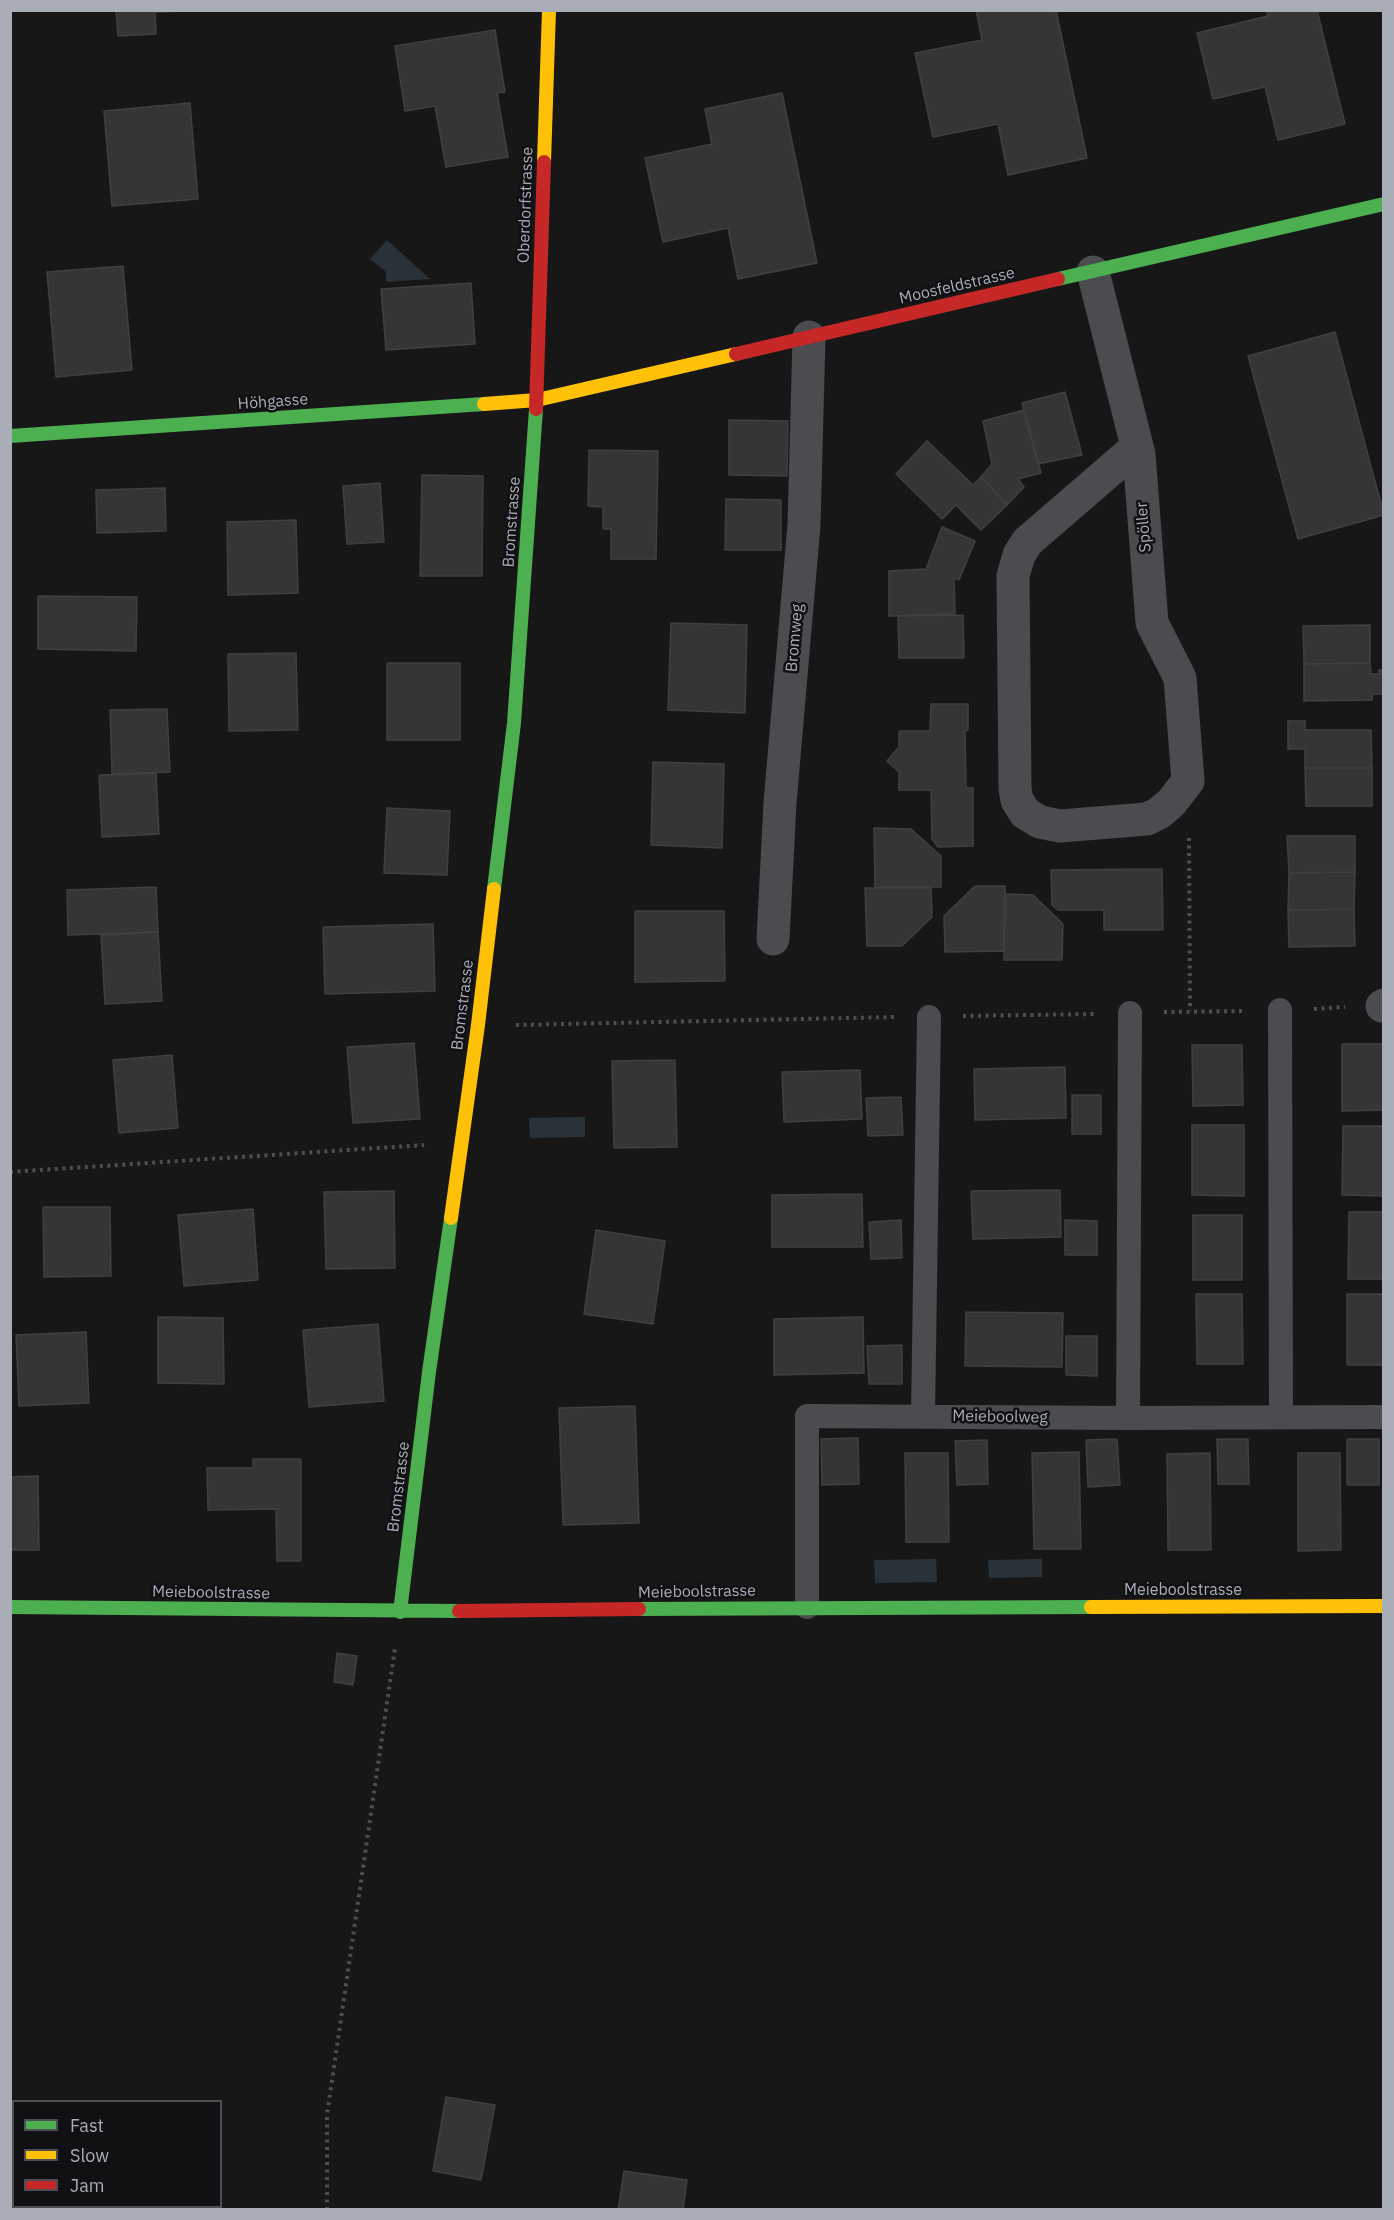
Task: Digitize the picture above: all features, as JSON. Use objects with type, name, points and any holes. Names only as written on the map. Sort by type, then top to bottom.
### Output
[{"type":"street","name":"Oberdorfstrasse","points":[[537,400],[549,10]]},
{"type":"street","name":"Moosfeldstrasse","points":[[537,400],[1383,204]]},
{"type":"street","name":"Spöller","points":[[1093,272],[1137,447],[1152,623],[1180,678],[1188,781],[1171,803],[1147,819],[1059,826],[1040,822],[1025,813],[1017,800],[1015,789],[1013,576],[1019,555],[1027,542],[1137,447]]},
{"type":"street","name":"Bromweg","points":[[773,939],[780,803],[804,525],[809,337]]},
{"type":"street","name":"Höhgasse","points":[[10,436],[537,400]]},
{"type":"street","name":"Bromstrasse","points":[[400,1612],[429,1372],[478,1025],[514,723],[537,400]]},
{"type":"street","name":"Meieboolstrasse","points":[[10,1607],[400,1612],[807,1607],[1383,1606]]},
{"type":"lane","points":[[1280,1010],[1281,1417]]},
{"type":"lane","points":[[1128,1418],[1130,1013]]},
{"type":"lane","points":[[923,1416],[929,1017]]},
{"type":"lane","name":"Meieboolweg","points":[[807,1607],[807,1416],[1383,1417]]},
{"type":"path","points":[[1189,826],[1190,1011]]},
{"type":"path","points":[[10,1172],[460,1142]]},
{"type":"path","points":[[327,2210],[327,2115],[400,1612]]},
{"type":"shaded area","points":[[387,240],[430,279],[386,282],[386,272],[370,259]]},
{"type":"shaded area","points":[[585,1117],[585,1137],[530,1138],[529,1118]]},
{"type":"shaded area","points":[[936,1559],[937,1582],[875,1583],[874,1560]]},
{"type":"shaded area","points":[[1042,1559],[1042,1577],[989,1578],[988,1560]]},
{"type":"building","points":[[116,10],[186,11],[155,12],[156,34],[118,36]]},
{"type":"building","points":[[976,10],[1056,10],[1087,158],[1008,175],[998,124],[933,137],[915,53],[982,40]]},
{"type":"building","points":[[1266,10],[1317,10],[1345,124],[1278,140],[1265,87],[1213,99],[1197,33],[1268,16]]},
{"type":"building","points":[[495,30],[505,92],[497,93],[508,157],[446,167],[435,106],[405,111],[395,46]]},
{"type":"building","points":[[782,93],[817,263],[738,279],[728,228],[663,242],[645,158],[712,144],[705,109]]},
{"type":"building","points":[[190,103],[198,199],[112,206],[104,111]]},
{"type":"building","points":[[123,266],[132,370],[56,377],[47,272]]},
{"type":"building","points":[[471,283],[475,344],[386,350],[381,289]]},
{"type":"building","points":[[1335,332],[1384,515],[1298,539],[1248,356]]},
{"type":"building","points":[[1065,392],[1082,455],[1038,464],[1022,403]]},
{"type":"building","points":[[1024,410],[1041,473],[1018,479],[1024,487],[1007,505],[981,477],[992,464],[983,421]]},
{"type":"building","points":[[729,420],[788,421],[787,476],[729,475]]},
{"type":"building","points":[[927,441],[973,485],[981,477],[1007,505],[981,530],[956,505],[942,519],[896,474]]},
{"type":"building","points":[[589,450],[658,451],[656,559],[611,559],[611,529],[603,529],[603,507],[588,506]]},
{"type":"building","points":[[422,475],[483,476],[482,576],[420,576]]},
{"type":"building","points":[[380,483],[384,542],[347,544],[343,486]]},
{"type":"building","points":[[165,488],[166,531],[97,533],[96,490]]},
{"type":"building","points":[[726,499],[781,500],[781,550],[725,550]]},
{"type":"building","points":[[296,520],[298,593],[228,595],[227,522]]},
{"type":"building","points":[[942,527],[975,541],[959,580],[954,578],[955,614],[889,616],[889,571],[926,569]]},
{"type":"building","points":[[38,596],[137,597],[136,651],[38,649]]},
{"type":"building","points":[[963,615],[964,658],[899,658],[898,616]]},
{"type":"building","points":[[671,623],[747,625],[745,713],[668,710]]},
{"type":"building","points":[[1370,625],[1370,663],[1304,664],[1303,626]]},
{"type":"building","points":[[296,653],[298,730],[229,731],[228,654]]},
{"type":"building","points":[[387,663],[460,663],[460,740],[387,740]]},
{"type":"building","points":[[1370,663],[1371,674],[1379,674],[1379,670],[1384,670],[1384,694],[1372,694],[1372,700],[1304,701],[1304,664]]},
{"type":"building","points":[[931,704],[968,704],[968,730],[965,731],[966,788],[973,788],[973,846],[938,847],[932,839],[931,790],[899,790],[899,772],[887,761],[899,747],[899,731],[930,731]]},
{"type":"building","points":[[167,709],[170,772],[112,774],[110,710]]},
{"type":"building","points":[[1288,721],[1305,721],[1305,730],[1371,730],[1372,768],[1305,768],[1305,749],[1288,749]]},
{"type":"building","points":[[653,762],[724,764],[722,848],[651,845]]},
{"type":"building","points":[[1305,768],[1372,768],[1372,806],[1306,806]]},
{"type":"building","points":[[156,773],[159,834],[102,837],[99,775]]},
{"type":"building","points":[[387,808],[450,811],[447,875],[384,873]]},
{"type":"building","points":[[874,828],[911,829],[941,856],[941,887],[875,887]]},
{"type":"building","points":[[1287,836],[1355,836],[1355,872],[1289,873]]},
{"type":"building","points":[[1162,869],[1163,930],[1104,930],[1104,910],[1058,910],[1052,905],[1051,870]]},
{"type":"building","points":[[1355,872],[1354,909],[1288,910],[1289,873]]},
{"type":"building","points":[[975,886],[1005,886],[1004,951],[945,952],[944,916]]},
{"type":"building","points":[[156,887],[158,932],[68,935],[67,890]]},
{"type":"building","points":[[865,888],[931,888],[932,917],[902,946],[867,946]]},
{"type":"building","points":[[1005,894],[1033,895],[1063,924],[1062,960],[1004,960]]},
{"type":"building","points":[[1354,909],[1355,946],[1289,947],[1288,910]]},
{"type":"building","points":[[635,911],[724,911],[725,981],[635,982]]},
{"type":"building","points":[[433,924],[435,991],[325,994],[323,927]]},
{"type":"building","points":[[158,932],[162,1001],[105,1004],[101,935]]},
{"type":"building","points":[[414,1043],[420,1119],[353,1123],[347,1047]]},
{"type":"building","points":[[1342,1044],[1384,1044],[1384,1110],[1342,1111]]},
{"type":"building","points":[[1192,1045],[1242,1045],[1243,1105],[1193,1106]]},
{"type":"building","points":[[172,1055],[178,1128],[119,1133],[113,1060]]},
{"type":"building","points":[[675,1060],[677,1147],[614,1148],[612,1061]]},
{"type":"building","points":[[1065,1067],[1066,1118],[975,1120],[974,1069]]},
{"type":"building","points":[[860,1070],[862,1119],[784,1122],[782,1072]]},
{"type":"building","points":[[1072,1095],[1101,1095],[1101,1134],[1072,1134]]},
{"type":"building","points":[[901,1097],[903,1135],[868,1136],[866,1098]]},
{"type":"building","points":[[1192,1125],[1244,1125],[1244,1196],[1192,1195]]},
{"type":"building","points":[[1343,1126],[1384,1126],[1384,1196],[1342,1195]]},
{"type":"building","points":[[1060,1190],[1061,1237],[973,1239],[971,1191]]},
{"type":"building","points":[[394,1191],[395,1268],[326,1269],[324,1192]]},
{"type":"building","points":[[862,1194],[863,1247],[772,1247],[772,1195]]},
{"type":"building","points":[[43,1207],[110,1207],[111,1276],[44,1277]]},
{"type":"building","points":[[253,1209],[258,1280],[184,1286],[178,1215]]},
{"type":"building","points":[[1349,1212],[1384,1212],[1384,1279],[1348,1279]]},
{"type":"building","points":[[1193,1215],[1242,1215],[1242,1280],[1193,1280]]},
{"type":"building","points":[[901,1220],[902,1258],[871,1259],[869,1222]]},
{"type":"building","points":[[1065,1220],[1097,1221],[1097,1255],[1065,1255]]},
{"type":"building","points":[[596,1230],[665,1241],[653,1324],[584,1314]]},
{"type":"building","points":[[1196,1294],[1242,1294],[1243,1364],[1197,1364]]},
{"type":"building","points":[[1347,1294],[1384,1294],[1384,1365],[1347,1365]]},
{"type":"building","points":[[966,1312],[1063,1313],[1062,1367],[965,1366]]},
{"type":"building","points":[[158,1317],[223,1318],[224,1384],[158,1383]]},
{"type":"building","points":[[863,1317],[864,1373],[774,1375],[774,1319]]},
{"type":"building","points":[[378,1324],[384,1401],[309,1407],[303,1330]]},
{"type":"building","points":[[86,1332],[89,1403],[19,1406],[16,1335]]},
{"type":"building","points":[[1066,1336],[1097,1336],[1097,1376],[1066,1375]]},
{"type":"building","points":[[902,1345],[902,1384],[869,1384],[867,1346]]},
{"type":"building","points":[[635,1406],[639,1523],[563,1525],[559,1408]]},
{"type":"building","points":[[858,1438],[859,1484],[822,1485],[821,1439]]},
{"type":"building","points":[[1117,1439],[1120,1485],[1088,1487],[1086,1440]]},
{"type":"building","points":[[1217,1439],[1248,1439],[1249,1484],[1218,1484]]},
{"type":"building","points":[[1347,1439],[1379,1439],[1379,1485],[1347,1485]]},
{"type":"building","points":[[987,1440],[988,1484],[957,1485],[955,1441]]},
{"type":"building","points":[[1079,1452],[1081,1549],[1034,1549],[1032,1453]]},
{"type":"building","points":[[905,1453],[948,1453],[949,1542],[906,1542]]},
{"type":"building","points":[[1210,1453],[1211,1550],[1168,1550],[1167,1454]]},
{"type":"building","points":[[1298,1453],[1340,1453],[1341,1550],[1298,1551]]},
{"type":"building","points":[[253,1459],[301,1459],[301,1561],[277,1561],[276,1509],[208,1510],[207,1468],[253,1468]]},
{"type":"building","points":[[38,1476],[39,1550],[10,1550],[10,1477]]},
{"type":"building","points":[[337,1653],[357,1656],[353,1685],[334,1682]]},
{"type":"building","points":[[446,2097],[495,2105],[481,2180],[433,2171]]},
{"type":"building","points":[[624,2171],[687,2180],[683,2210],[618,2210]]},
{"type":"traffic: fast","points":[[1058,279],[1384,204]]},
{"type":"traffic: fast","points":[[10,436],[484,404]]},
{"type":"traffic: fast","points":[[494,889],[514,723],[536,409]]},
{"type":"traffic: fast","points":[[400,1612],[429,1372],[451,1218]]},
{"type":"traffic: fast","points":[[10,1607],[459,1611]]},
{"type":"traffic: fast","points":[[639,1609],[1091,1607]]},
{"type":"traffic: slow","points":[[544,162],[549,10]]},
{"type":"traffic: slow","points":[[484,404],[537,400],[736,354]]},
{"type":"traffic: slow","points":[[451,1218],[494,889]]},
{"type":"traffic: slow","points":[[1091,1607],[1384,1606]]},
{"type":"traffic: jam","points":[[536,409],[544,162]]},
{"type":"traffic: jam","points":[[736,354],[1058,279]]},
{"type":"traffic: jam","points":[[459,1611],[639,1609]]}]
